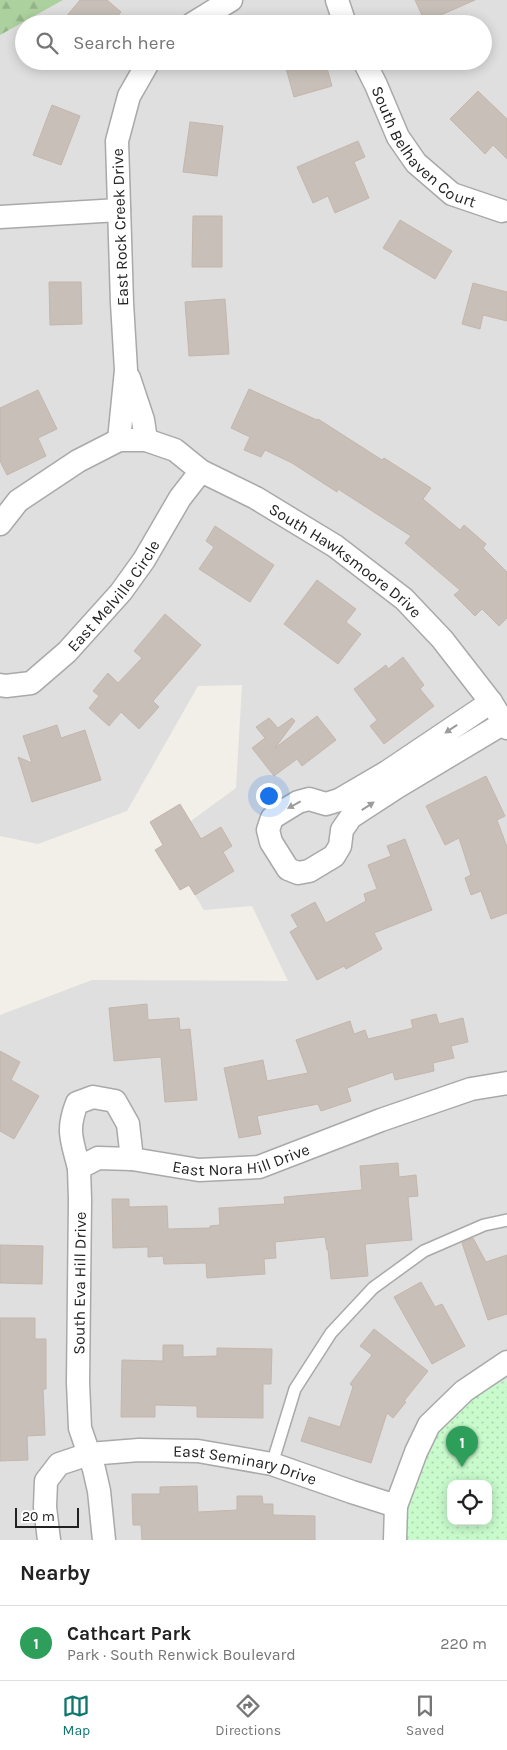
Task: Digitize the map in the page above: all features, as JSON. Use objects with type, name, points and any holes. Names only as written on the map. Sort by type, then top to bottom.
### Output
[{"type":"street","points":[[207,15],[231,0]]},
{"type":"street","points":[[337,0],[342,15]]},
{"type":"street","name":"East Rock Creek Drive","points":[[120,440],[126,370],[117,142],[128,96],[144,70]]},
{"type":"street","name":"South Belhaven Court","points":[[368,70],[398,137],[416,164],[452,194],[502,211]]},
{"type":"street","points":[[0,217],[119,210]]},
{"type":"street","name":"East Rock Creek Drive","points":[[126,370],[143,420],[146,440]]},
{"type":"street","points":[[0,524],[18,502],[78,461],[120,440],[146,440]]},
{"type":"street","name":"South Hawksmoore Drive","points":[[146,440],[176,450],[201,471],[256,498],[336,546],[404,599],[442,639],[491,702],[506,726]]},
{"type":"street","name":"East Melville Circle","points":[[0,685],[31,683],[67,652],[121,592],[144,560],[180,498],[201,471]]},
{"type":"street","points":[[342,830],[351,818],[392,780],[491,702]]},
{"type":"street","points":[[326,804],[392,780],[506,726]]},
{"type":"street","points":[[309,799],[326,804],[336,815],[342,830],[340,846],[334,856],[309,871],[298,873],[288,869],[271,842],[268,830],[272,818],[298,802],[309,799]]},
{"type":"street","name":"East Nora Hill Drive","points":[[132,1159],[199,1170],[259,1167],[381,1120],[471,1089],[507,1083]]},
{"type":"street","points":[[93,1097],[115,1100],[128,1124],[132,1159],[98,1158],[79,1168],[71,1137],[70,1121],[77,1103],[93,1097]]},
{"type":"street","name":"South Eva Hill Drive","points":[[79,1168],[78,1383],[80,1428],[99,1491],[104,1540]]},
{"type":"street","points":[[395,1540],[396,1506],[416,1452],[429,1425],[464,1391],[507,1362]]},
{"type":"street","name":"East Seminary Drive","points":[[89,1454],[139,1450],[198,1451],[272,1464],[396,1506]]},
{"type":"street","points":[[49,1540],[45,1507],[46,1481],[59,1464],[89,1454]]},
{"type":"lane","points":[[272,1464],[295,1390],[331,1333],[373,1288],[424,1251],[484,1225],[507,1220]]},
{"type":"shaded area","points":[[0,0],[507,0],[507,1540],[0,1540],[0,1015],[92,980],[288,981],[252,906],[204,910],[162,842],[236,788],[242,685],[198,686],[127,811],[38,844],[0,836]]},
{"type":"green space","points":[[0,0],[63,0],[36,15],[15,15],[15,27],[0,35]]},
{"type":"green space","points":[[507,1379],[507,1540],[400,1540],[403,1508],[423,1453],[442,1426],[463,1405]]},
{"type":"building","points":[[80,0],[107,0],[121,12],[118,15],[68,15]]},
{"type":"building","points":[[415,0],[475,0],[441,15],[422,15]]},
{"type":"building","points":[[286,70],[328,70],[332,86],[294,97]]},
{"type":"building","points":[[478,91],[507,119],[507,159],[493,145],[485,154],[450,119]]},
{"type":"building","points":[[52,105],[80,116],[61,165],[33,155]]},
{"type":"building","points":[[190,122],[223,126],[217,176],[183,172]]},
{"type":"building","points":[[358,141],[365,157],[354,162],[369,198],[335,213],[328,196],[313,203],[297,167]]},
{"type":"building","points":[[193,216],[222,216],[222,267],[192,267]]},
{"type":"building","points":[[400,220],[452,251],[435,279],[383,248]]},
{"type":"building","points":[[49,282],[81,282],[82,324],[50,325]]},
{"type":"building","points":[[473,283],[507,292],[507,321],[483,315],[480,329],[462,324]]},
{"type":"building","points":[[225,299],[229,354],[189,356],[185,302]]},
{"type":"building","points":[[249,389],[318,419],[382,460],[384,458],[431,488],[423,499],[460,530],[464,525],[486,544],[483,548],[507,572],[507,618],[499,626],[482,609],[475,616],[454,595],[460,590],[405,543],[411,536],[338,489],[337,492],[292,463],[265,450],[261,457],[244,450],[250,437],[231,428]]},
{"type":"building","points":[[38,390],[57,429],[38,438],[46,456],[7,475],[0,461],[0,408]]},
{"type":"building","points":[[215,526],[274,565],[250,602],[199,569],[214,547],[206,541]]},
{"type":"building","points":[[317,580],[356,609],[346,622],[361,634],[338,664],[284,624]]},
{"type":"building","points":[[165,614],[201,645],[153,701],[159,707],[139,729],[121,712],[109,726],[89,708],[99,696],[93,691],[108,673],[118,683],[142,658],[134,651]]},
{"type":"building","points":[[403,657],[424,685],[420,689],[434,706],[384,744],[370,726],[377,720],[354,689],[386,665],[388,669]]},
{"type":"building","points":[[317,716],[336,740],[302,766],[297,759],[274,776],[252,748],[265,738],[256,727],[269,718],[278,728],[292,718],[295,721],[275,748]]},
{"type":"building","points":[[57,725],[61,738],[85,730],[101,780],[32,802],[18,757],[32,763],[23,736]]},
{"type":"building","points":[[486,776],[505,816],[497,820],[507,847],[507,913],[491,919],[481,891],[471,895],[465,878],[471,875],[459,838],[445,845],[426,806]]},
{"type":"building","points":[[180,804],[201,839],[221,827],[232,846],[223,852],[234,871],[195,895],[189,885],[180,890],[155,850],[163,845],[150,822]]},
{"type":"building","points":[[405,839],[432,910],[374,933],[382,949],[346,969],[344,966],[317,980],[290,932],[298,927],[291,915],[315,902],[326,923],[366,901],[364,894],[377,889],[368,865],[391,856],[387,846]]},
{"type":"building","points":[[147,1004],[148,1020],[179,1018],[180,1030],[190,1029],[197,1100],[165,1102],[161,1057],[114,1061],[109,1008]]},
{"type":"building","points":[[436,1014],[439,1024],[463,1018],[468,1042],[451,1046],[454,1058],[433,1063],[434,1071],[395,1080],[393,1072],[347,1088],[351,1101],[321,1111],[318,1104],[257,1116],[261,1134],[239,1138],[224,1068],[263,1060],[267,1081],[308,1073],[296,1040],[350,1021],[354,1034],[365,1030],[368,1039],[413,1028],[411,1020]]},
{"type":"building","points":[[0,1051],[20,1062],[11,1080],[39,1096],[14,1139],[0,1131]]},
{"type":"building","points":[[398,1163],[399,1177],[416,1175],[418,1196],[408,1197],[412,1240],[365,1244],[368,1276],[331,1279],[325,1237],[275,1242],[276,1258],[264,1259],[265,1274],[207,1278],[206,1263],[164,1264],[163,1256],[148,1257],[148,1247],[113,1248],[112,1199],[129,1199],[129,1207],[167,1206],[168,1229],[210,1228],[210,1226],[220,1225],[219,1208],[285,1204],[284,1197],[362,1190],[360,1166]]},
{"type":"building","points":[[473,1238],[486,1262],[507,1255],[507,1314],[488,1320],[462,1243]]},
{"type":"building","points":[[0,1245],[43,1246],[42,1284],[0,1283]]},
{"type":"building","points":[[421,1282],[435,1307],[442,1304],[465,1346],[432,1364],[394,1297]]},
{"type":"building","points":[[0,1318],[35,1318],[35,1339],[46,1339],[46,1389],[43,1389],[45,1435],[27,1436],[28,1460],[0,1461]]},
{"type":"building","points":[[374,1329],[428,1371],[393,1418],[387,1413],[371,1463],[301,1441],[309,1417],[340,1427],[353,1387],[350,1384],[372,1355],[360,1346]]},
{"type":"building","points":[[163,1345],[183,1345],[183,1357],[217,1356],[217,1348],[272,1349],[271,1384],[263,1384],[263,1418],[197,1417],[197,1406],[155,1405],[155,1417],[121,1417],[122,1360],[163,1361]]},
{"type":"building","points":[[197,1486],[198,1512],[237,1510],[237,1496],[262,1496],[263,1504],[273,1504],[273,1515],[315,1516],[315,1540],[142,1540],[141,1525],[133,1525],[132,1494],[160,1494],[160,1487]]},
{"type":"place","name":"Cathcart Park","points":[[462,1467]]}]
